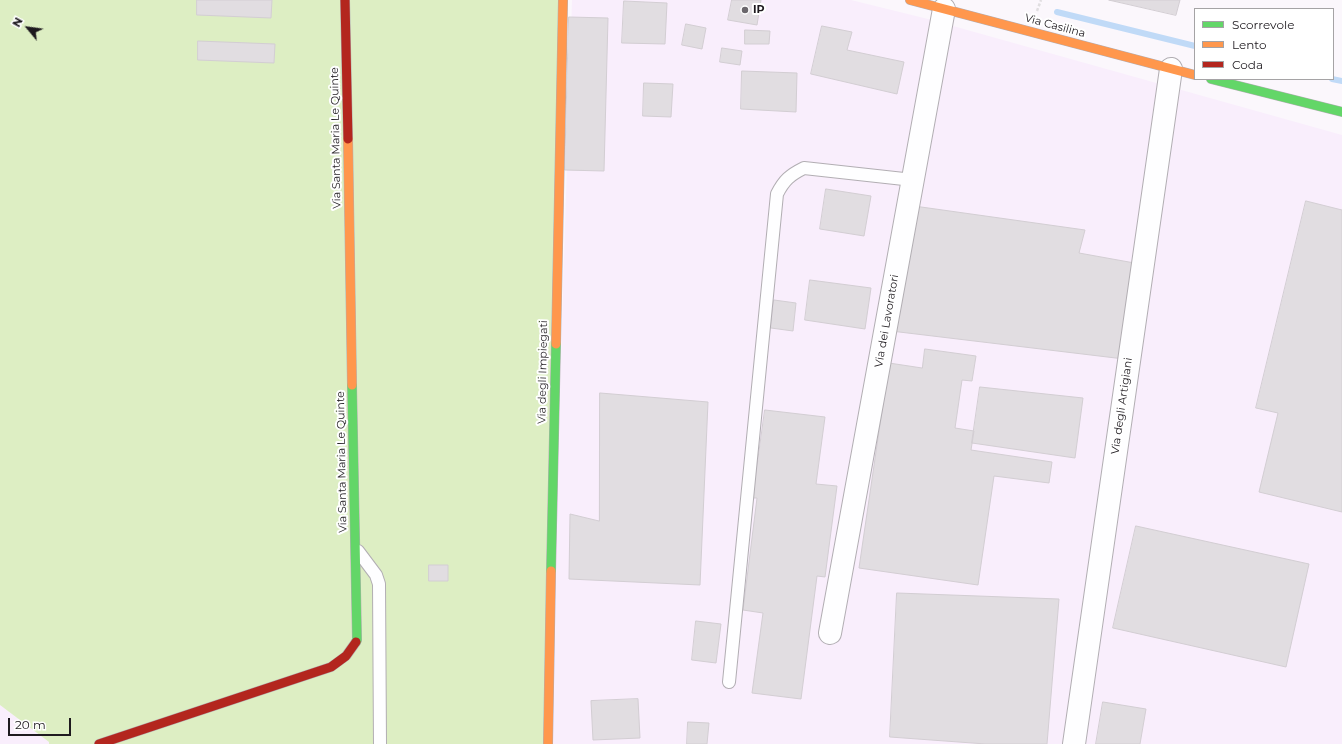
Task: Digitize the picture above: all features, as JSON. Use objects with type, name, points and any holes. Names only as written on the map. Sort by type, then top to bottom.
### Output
[{"type":"street","name":"Via Santa Maria Le Quinte","points":[[99,744],[331,667],[343,660],[352,651],[357,640],[345,0]]},
{"type":"street","name":"Via degli Impiegati","points":[[548,744],[563,0]]},
{"type":"street","name":"Via Casilina","points":[[910,0],[1194,75]]},
{"type":"street","name":"Via dei Lavoratori","points":[[830,633],[944,9]]},
{"type":"street","name":"Via degli Artigiani","points":[[1074,744],[1170,69]]},
{"type":"street","points":[[1216,80],[1342,112]]},
{"type":"lane","points":[[728,682],[777,194],[782,184],[792,174],[804,168],[913,180]]},
{"type":"lane","points":[[356,549],[376,575],[379,584],[380,744]]},
{"type":"shaded area","points":[[572,0],[851,0],[928,19],[1342,135],[1342,744],[549,744]]},
{"type":"shaded area","points":[[0,705],[49,742],[49,744],[0,744]]},
{"type":"green space","points":[[0,0],[559,0],[548,744],[49,744],[49,742],[0,705]]},
{"type":"building","points":[[197,0],[272,0],[271,18],[197,15]]},
{"type":"building","name":"IP","points":[[732,0],[761,0],[757,25],[728,20]]},
{"type":"building","points":[[1109,0],[1180,0],[1176,15]]},
{"type":"building","points":[[624,1],[667,3],[665,44],[622,43]]},
{"type":"building","points":[[569,17],[608,18],[604,171],[565,170]]},
{"type":"building","points":[[686,24],[706,28],[702,49],[682,45]]},
{"type":"building","points":[[822,26],[852,32],[847,50],[904,62],[897,94],[811,74]]},
{"type":"building","points":[[745,30],[770,31],[769,44],[745,44]]},
{"type":"building","points":[[198,41],[275,44],[274,63],[198,60]]},
{"type":"building","points":[[722,48],[742,51],[740,65],[720,62]]},
{"type":"building","points":[[742,71],[797,73],[796,112],[741,109]]},
{"type":"building","points":[[644,83],[673,84],[671,117],[643,116]]},
{"type":"building","points":[[826,189],[871,196],[864,236],[820,229]]},
{"type":"building","points":[[1306,201],[1342,210],[1342,512],[1259,492],[1278,413],[1256,408]]},
{"type":"building","points":[[914,206],[1085,230],[1079,253],[1140,264],[1124,359],[891,331]]},
{"type":"building","points":[[810,280],[871,288],[865,329],[805,320]]},
{"type":"building","points":[[774,300],[796,303],[793,331],[771,328]]},
{"type":"building","points":[[925,349],[976,356],[972,381],[962,380],[955,428],[974,431],[971,450],[1052,462],[1049,483],[994,476],[978,585],[859,568],[889,363],[922,368]]},
{"type":"building","points":[[980,387],[1083,398],[1075,458],[972,443]]},
{"type":"building","points":[[600,393],[708,402],[700,585],[569,579],[570,514],[599,521]]},
{"type":"building","points":[[765,410],[825,417],[816,484],[837,486],[825,577],[817,576],[801,699],[752,693],[763,613],[743,610],[757,498],[753,498]]},
{"type":"building","points":[[1136,526],[1309,564],[1286,667],[1113,628]]},
{"type":"building","points":[[429,565],[448,565],[448,581],[429,581]]},
{"type":"building","points":[[897,593],[1059,599],[1047,744],[986,744],[890,737]]},
{"type":"building","points":[[696,621],[721,624],[716,663],[692,660]]},
{"type":"building","points":[[638,699],[640,738],[593,740],[591,701]]},
{"type":"building","points":[[1103,702],[1146,709],[1140,744],[1096,744]]},
{"type":"building","points":[[688,722],[709,723],[707,744],[687,744]]},
{"type":"waterway","points":[[1057,12],[1194,46]]},
{"type":"waterway","points":[[1334,79],[1342,81]]},
{"type":"traffic: fast","points":[[1215,80],[1342,112]]},
{"type":"traffic: fast","points":[[551,571],[556,344]]},
{"type":"traffic: fast","points":[[352,385],[356,642]]},
{"type":"traffic: slow","points":[[556,344],[563,0]]},
{"type":"traffic: slow","points":[[910,0],[1194,75]]},
{"type":"traffic: slow","points":[[348,139],[352,385]]},
{"type":"traffic: slow","points":[[548,744],[551,571]]},
{"type":"traffic: jam","points":[[345,0],[348,139]]},
{"type":"traffic: jam","points":[[99,744],[331,667],[346,656],[356,642]]},
{"type":"place","name":"IP","points":[[745,10]]}]
